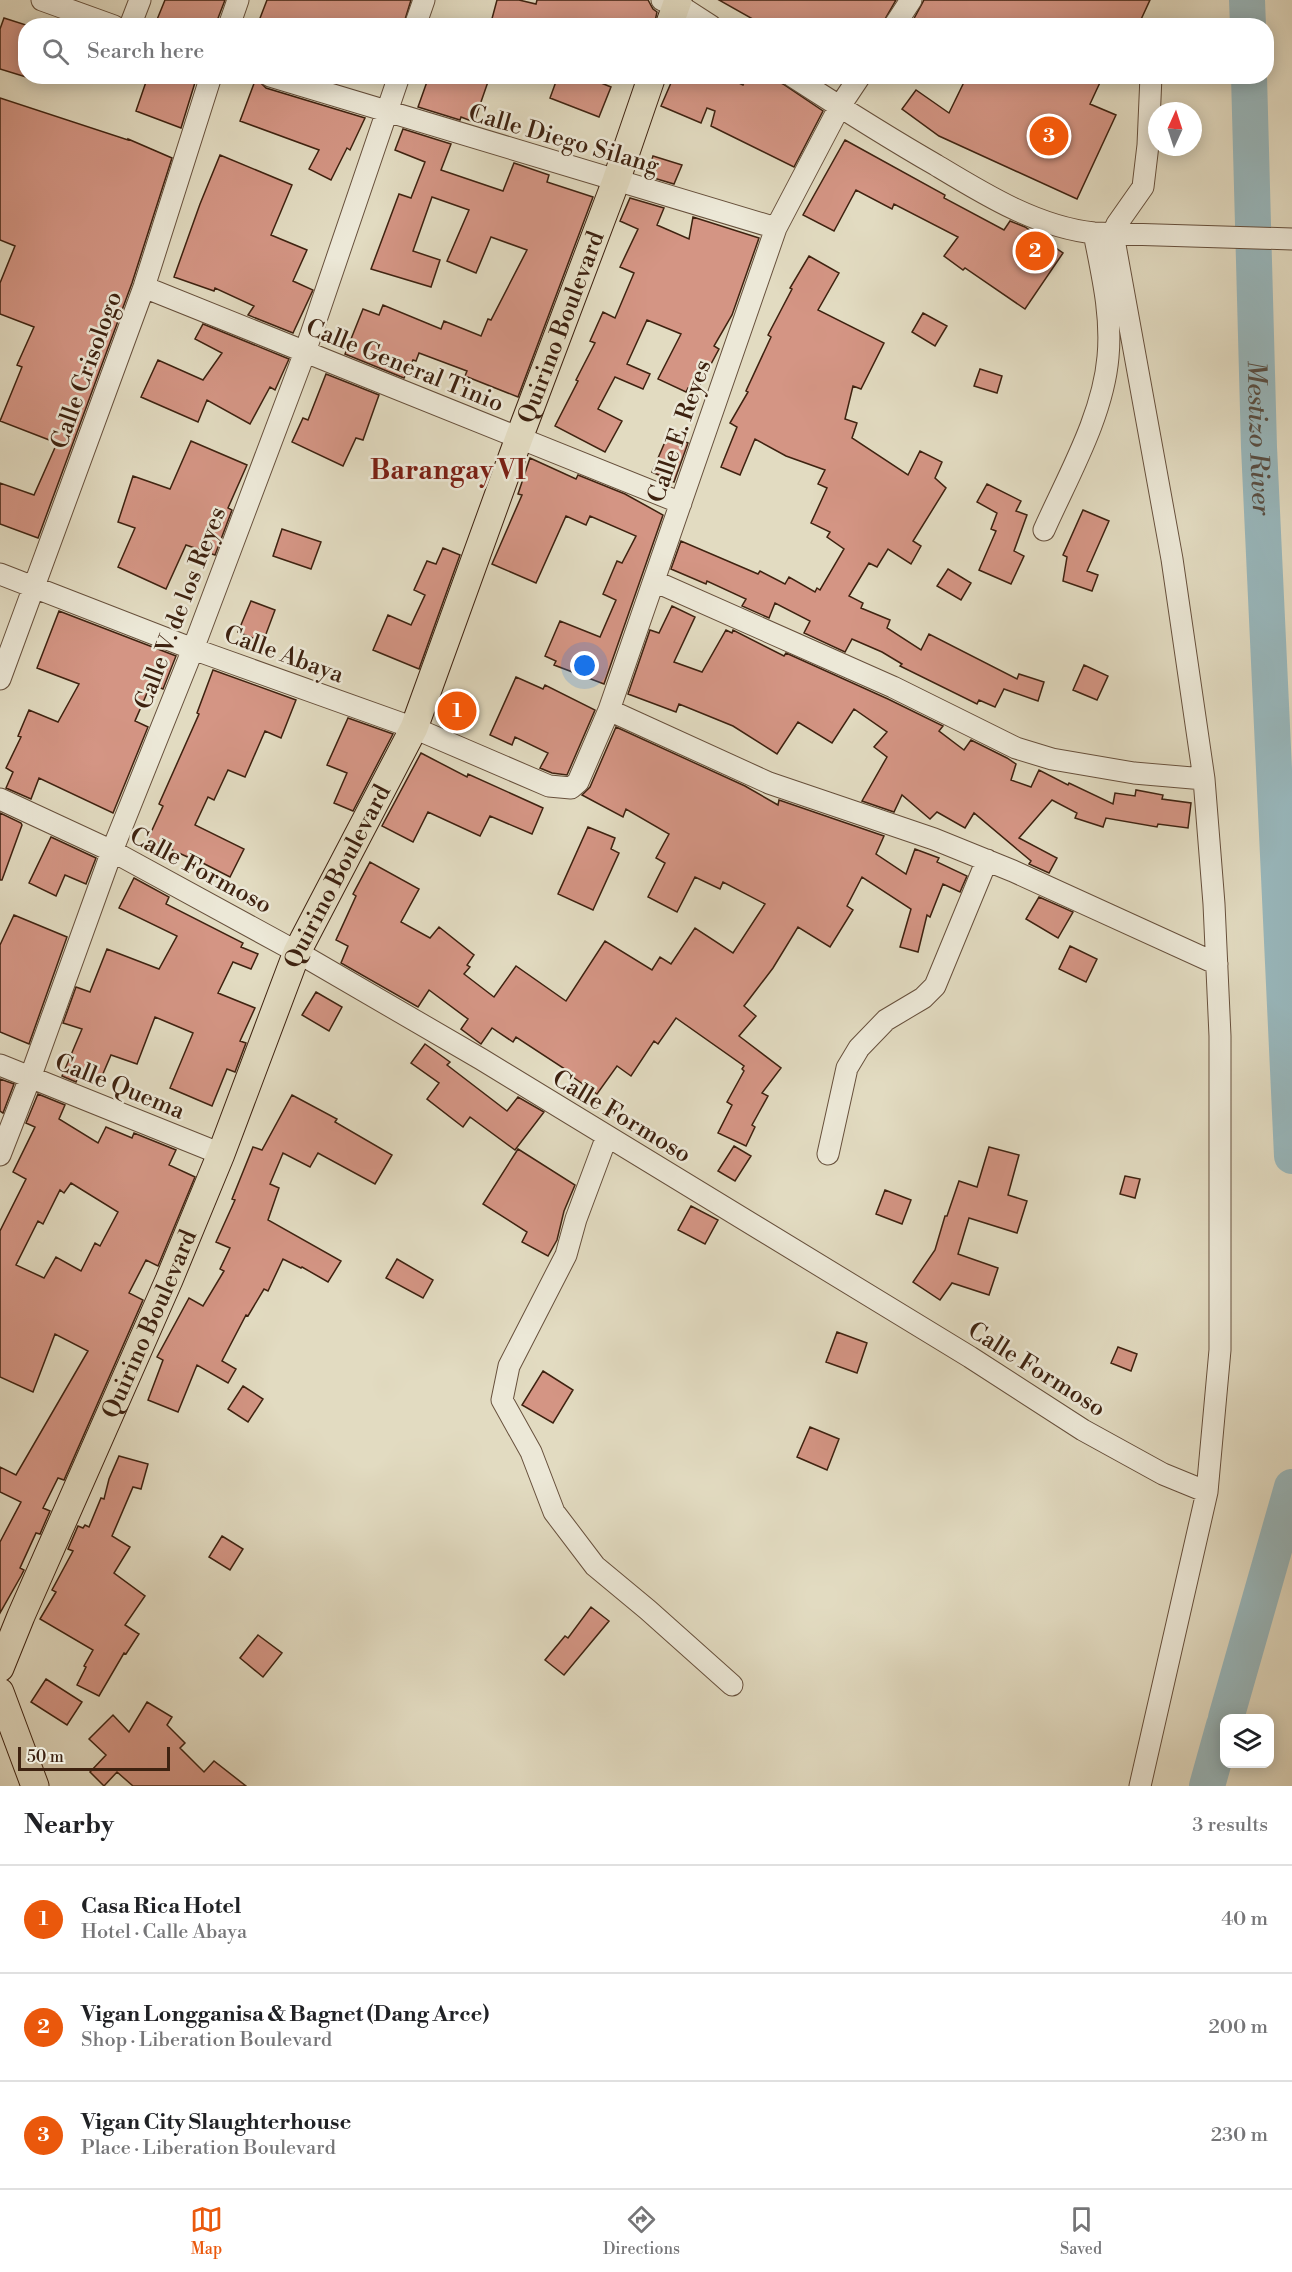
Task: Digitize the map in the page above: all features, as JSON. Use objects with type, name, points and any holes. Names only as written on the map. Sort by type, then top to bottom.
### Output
[{"type":"main road","name":"Quirino Boulevard","points":[[0,1668],[169,1280],[221,1154],[297,952],[414,728],[519,438],[616,181],[649,84]]},
{"type":"main road","points":[[0,1692],[35,1786]]},
{"type":"street","points":[[42,0],[92,18]]},
{"type":"street","points":[[133,18],[140,0]]},
{"type":"street","points":[[232,18],[238,0]]},
{"type":"street","points":[[418,18],[424,0]]},
{"type":"street","points":[[899,18],[911,0]]},
{"type":"street","points":[[671,7],[694,18]]},
{"type":"street","name":"Calle Crisologo","points":[[0,679],[144,287],[208,84]]},
{"type":"street","name":"Calle Diego Silang","points":[[295,84],[776,228]]},
{"type":"street","name":"Calle V. de los Reyes","points":[[0,1155],[112,851],[193,649],[305,352],[396,84]]},
{"type":"street","points":[[805,84],[878,131],[984,193],[1022,212],[1071,231],[1292,239]]},
{"type":"street","name":"Calle E. Reyes","points":[[549,786],[566,788],[575,786],[609,710],[776,228],[840,106],[855,84]]},
{"type":"street","points":[[1044,530],[1095,417],[1103,389],[1108,357],[1108,309],[1113,234],[1117,224],[1143,187],[1148,145],[1151,84]]},
{"type":"street","points":[[1113,234],[1172,559],[1204,779],[1220,1036],[1220,1350],[1207,1492],[1140,1786]]},
{"type":"street","name":"Calle General Tinio","points":[[144,287],[681,503]]},
{"type":"street","name":"Calle Abaya","points":[[0,574],[193,649],[414,728],[549,786]]},
{"type":"street","points":[[654,581],[893,687],[1016,748],[1052,759],[1134,773],[1204,779]]},
{"type":"street","points":[[609,710],[770,783],[934,839],[987,860],[1217,964]]},
{"type":"street","name":"Calle Formoso","points":[[0,799],[112,851],[297,952],[607,1136],[970,1357],[1083,1430],[1163,1474],[1207,1492]]},
{"type":"street","points":[[828,1154],[847,1068],[859,1048],[886,1020],[923,998],[935,986],[987,860]]},
{"type":"street","name":"Calle Quema","points":[[0,1065],[221,1154]]},
{"type":"street","points":[[607,1136],[576,1219],[566,1256],[509,1366],[501,1400],[531,1452],[554,1512],[595,1566],[732,1685]]},
{"type":"building","points":[[165,0],[225,0],[218,18],[158,18]]},
{"type":"building","points":[[267,0],[411,0],[405,18],[260,18]]},
{"type":"building","points":[[497,0],[519,0],[536,4],[537,0],[648,0],[657,12],[656,18],[492,18]]},
{"type":"building","points":[[719,0],[896,0],[886,18],[751,18]]},
{"type":"building","points":[[924,0],[1150,0],[1142,18],[914,18]]},
{"type":"building","points":[[4,18],[18,22],[18,75],[0,69],[0,29]]},
{"type":"building","points":[[145,84],[195,84],[181,128],[136,111]]},
{"type":"building","points":[[254,84],[262,84],[266,88],[365,118],[350,150],[347,148],[331,180],[309,169],[319,150],[240,121]]},
{"type":"building","points":[[426,84],[487,84],[474,122],[418,107]]},
{"type":"building","points":[[555,84],[604,84],[611,87],[599,117],[550,98]]},
{"type":"building","points":[[671,84],[783,84],[823,111],[794,167],[711,126],[715,111],[707,108],[701,123],[661,106]]},
{"type":"building","points":[[963,84],[1099,84],[1090,104],[1116,115],[1077,199],[939,136],[902,109],[916,90],[949,113]]},
{"type":"building","points":[[0,98],[128,139],[172,158],[132,283],[38,538],[0,524],[0,483],[34,495],[57,443],[0,421],[22,367],[17,365],[34,327],[0,314],[0,283],[15,246],[0,240]]},
{"type":"building","points":[[403,129],[451,144],[441,170],[503,191],[514,163],[549,175],[547,182],[593,197],[518,397],[465,376],[467,371],[419,353],[404,378],[345,354],[363,309],[379,315],[383,305],[441,329],[444,321],[481,336],[488,319],[491,320],[527,250],[491,237],[476,273],[447,261],[469,210],[432,197],[413,251],[440,260],[431,287],[371,269],[399,194],[411,198],[425,162],[395,150]]},
{"type":"building","points":[[845,140],[1004,230],[1010,221],[1025,227],[1063,253],[1025,309],[944,256],[958,237],[894,204],[892,209],[856,190],[834,231],[803,215]]},
{"type":"building","points":[[220,155],[292,185],[271,235],[307,250],[293,281],[313,290],[293,333],[248,315],[254,306],[215,288],[214,291],[174,277]]},
{"type":"building","points":[[653,156],[682,165],[674,184],[647,176]]},
{"type":"building","points":[[630,198],[664,208],[657,225],[689,239],[693,217],[759,238],[732,315],[714,346],[719,349],[696,392],[688,388],[686,392],[658,379],[681,334],[647,320],[627,364],[650,374],[643,389],[615,377],[598,409],[622,421],[605,452],[555,426],[595,343],[590,341],[603,312],[615,318],[634,273],[620,267],[638,229],[620,221]]},
{"type":"building","points":[[809,256],[839,273],[818,310],[884,343],[861,389],[853,386],[845,419],[857,423],[852,438],[908,475],[920,451],[942,462],[935,478],[946,488],[913,541],[921,546],[911,564],[888,549],[877,567],[869,563],[849,596],[863,603],[861,608],[890,620],[887,628],[921,650],[929,634],[1017,679],[1019,674],[1044,682],[1038,701],[1004,689],[995,707],[979,700],[977,704],[900,666],[902,664],[882,652],[852,639],[845,652],[804,633],[810,621],[775,603],[769,618],[742,606],[746,599],[707,581],[706,584],[671,569],[681,541],[758,574],[760,571],[785,584],[789,577],[815,592],[817,588],[820,590],[844,549],[827,537],[830,532],[811,523],[827,488],[818,484],[825,470],[786,456],[755,439],[740,475],[721,467],[737,427],[730,423],[748,392],[746,391],[771,337],[768,335],[792,289],[790,288]]},
{"type":"building","points":[[923,313],[947,326],[935,346],[912,332]]},
{"type":"building","points":[[203,324],[289,359],[275,390],[270,387],[250,424],[207,400],[198,422],[141,397],[158,360],[203,380],[222,353],[195,339]]},
{"type":"building","points":[[980,369],[1002,376],[997,393],[974,386]]},
{"type":"building","points":[[326,374],[379,395],[363,440],[356,438],[343,466],[292,442],[303,418],[308,420]]},
{"type":"building","points":[[668,435],[688,443],[674,482],[652,472]]},
{"type":"building","points":[[191,441],[247,465],[228,508],[232,510],[215,555],[186,545],[166,589],[118,567],[135,528],[118,522],[133,476],[170,489]]},
{"type":"building","points":[[530,458],[576,479],[578,475],[625,494],[663,515],[604,684],[554,665],[556,661],[545,656],[560,621],[600,637],[616,600],[603,594],[617,561],[622,563],[636,536],[590,516],[586,525],[566,516],[536,583],[492,564],[522,495],[518,494]]},
{"type":"building","points":[[987,484],[1021,501],[1016,511],[1027,515],[1014,551],[1024,556],[1011,584],[979,570],[996,531],[991,529],[997,513],[977,502]]},
{"type":"building","points":[[1083,510],[1109,521],[1087,571],[1098,575],[1092,591],[1063,581],[1067,557],[1063,555]]},
{"type":"building","points":[[282,529],[321,542],[311,569],[273,556]]},
{"type":"building","points":[[443,548],[460,555],[419,669],[373,650],[388,615],[411,625],[425,595],[414,590],[427,561],[436,564]]},
{"type":"building","points":[[948,569],[971,583],[961,600],[937,586]]},
{"type":"building","points":[[251,601],[275,610],[263,642],[238,632]]},
{"type":"building","points":[[672,606],[695,617],[674,662],[702,672],[726,630],[732,633],[733,630],[784,656],[786,653],[943,726],[939,731],[964,750],[971,740],[1007,758],[1016,764],[1011,780],[1031,787],[1039,770],[1113,804],[1115,793],[1135,796],[1136,790],[1163,795],[1162,799],[1191,803],[1188,828],[1158,824],[1157,827],[1106,818],[1103,827],[1075,818],[1077,813],[1052,800],[1019,838],[1057,858],[1049,873],[1029,864],[1031,861],[974,813],[965,828],[937,812],[930,819],[902,795],[894,812],[862,801],[887,757],[874,747],[887,732],[854,709],[832,743],[798,722],[777,754],[733,726],[679,704],[676,712],[628,694],[650,630],[659,633]]},
{"type":"building","points":[[59,611],[176,656],[163,689],[151,684],[135,721],[148,727],[113,813],[39,778],[31,799],[6,788],[13,772],[6,768],[21,737],[18,736],[29,710],[58,722],[79,684],[37,668]]},
{"type":"building","points":[[1084,665],[1108,676],[1097,700],[1073,690]]},
{"type":"building","points":[[213,670],[296,700],[281,738],[265,731],[245,777],[228,770],[214,800],[208,797],[195,825],[244,849],[230,877],[148,839],[163,806],[159,804],[199,714],[197,713]]},
{"type":"building","points":[[516,677],[543,689],[545,685],[595,710],[567,775],[552,773],[540,768],[548,753],[515,737],[512,745],[490,735]]},
{"type":"building","points":[[348,718],[393,734],[353,811],[334,803],[347,773],[327,765]]},
{"type":"building","points":[[616,727],[745,786],[778,805],[779,800],[884,836],[876,854],[906,874],[915,849],[939,858],[937,862],[967,876],[960,892],[943,884],[930,917],[927,915],[918,952],[900,947],[911,909],[862,877],[847,906],[853,910],[830,947],[798,927],[773,968],[744,1006],[756,1016],[739,1036],[781,1068],[762,1093],[768,1096],[752,1125],[755,1127],[746,1146],[718,1133],[732,1105],[727,1102],[744,1071],[742,1069],[744,1066],[676,1018],[658,1044],[654,1041],[631,1076],[617,1066],[597,1094],[570,1075],[571,1073],[516,1037],[513,1042],[492,1028],[481,1044],[461,1029],[468,1019],[429,990],[418,1007],[341,963],[348,946],[336,940],[356,896],[353,894],[370,862],[419,889],[401,922],[430,938],[439,927],[474,955],[467,965],[470,967],[464,974],[494,997],[516,966],[566,1001],[605,941],[652,970],[660,957],[671,964],[695,928],[733,953],[765,904],[723,882],[720,889],[695,877],[677,912],[648,897],[665,863],[656,858],[669,834],[626,809],[623,817],[582,795],[590,787]]},
{"type":"building","points":[[421,753],[467,777],[468,774],[543,808],[532,834],[490,816],[480,836],[428,812],[413,842],[382,826]]},
{"type":"building","points":[[0,813],[22,825],[2,880],[0,880]]},
{"type":"building","points":[[588,827],[615,838],[611,849],[619,853],[593,910],[558,894]]},
{"type":"building","points":[[51,837],[96,858],[86,884],[65,875],[56,896],[29,883]]},
{"type":"building","points":[[134,878],[169,897],[166,904],[243,943],[241,947],[258,954],[251,969],[233,962],[218,993],[255,1008],[240,1041],[246,1043],[235,1072],[227,1069],[212,1106],[170,1088],[193,1033],[155,1017],[137,1064],[111,1055],[99,1083],[79,1075],[76,1082],[62,1076],[82,1029],[63,1023],[76,987],[90,992],[107,949],[159,969],[177,936],[119,908]]},
{"type":"building","points":[[1039,897],[1073,912],[1058,938],[1026,919]]},
{"type":"building","points":[[14,915],[67,937],[29,1044],[0,1032],[0,945]]},
{"type":"building","points":[[1070,946],[1097,959],[1086,982],[1059,969]]},
{"type":"building","points":[[316,992],[342,1007],[329,1031],[302,1015]]},
{"type":"building","points":[[425,1044],[450,1062],[447,1065],[507,1111],[518,1097],[544,1112],[515,1150],[470,1117],[463,1127],[427,1099],[439,1083],[411,1063]]},
{"type":"building","points":[[0,1079],[14,1084],[3,1113],[0,1111]]},
{"type":"building","points":[[38,1094],[65,1105],[59,1119],[98,1143],[106,1127],[132,1138],[134,1133],[176,1150],[169,1165],[195,1177],[158,1266],[146,1260],[129,1293],[143,1300],[64,1480],[58,1478],[43,1508],[50,1511],[40,1534],[36,1533],[20,1568],[24,1570],[0,1613],[0,1542],[21,1502],[0,1492],[0,1467],[16,1475],[88,1351],[55,1334],[33,1392],[0,1377],[0,1231],[26,1179],[13,1172],[35,1127],[26,1123]],"holes":[[[71,1183],[118,1212],[100,1246],[95,1243],[81,1271],[56,1257],[44,1278],[16,1265],[38,1221],[43,1224],[60,1190],[64,1193]]]},
{"type":"building","points":[[292,1095],[337,1119],[335,1122],[392,1155],[375,1184],[318,1153],[310,1167],[283,1153],[270,1184],[279,1188],[268,1220],[341,1261],[328,1282],[283,1259],[268,1291],[264,1289],[248,1316],[246,1315],[222,1361],[236,1369],[228,1383],[197,1365],[178,1412],[148,1400],[163,1360],[157,1357],[189,1298],[203,1306],[224,1271],[220,1269],[230,1248],[216,1242],[235,1200],[232,1199],[253,1147],[262,1150]]},
{"type":"building","points":[[734,1146],[751,1156],[735,1181],[718,1171]]},
{"type":"building","points":[[989,1147],[1019,1155],[1008,1195],[1027,1201],[1017,1233],[969,1218],[958,1254],[998,1268],[989,1295],[952,1283],[940,1300],[913,1282],[935,1250],[959,1181],[977,1187]]},
{"type":"building","points":[[518,1149],[575,1185],[564,1211],[557,1240],[548,1256],[522,1242],[527,1232],[483,1204]]},
{"type":"building","points":[[1125,1176],[1140,1179],[1135,1198],[1120,1194]]},
{"type":"building","points":[[885,1190],[911,1200],[902,1224],[876,1214]]},
{"type":"building","points":[[691,1206],[718,1220],[705,1244],[678,1230]]},
{"type":"building","points":[[397,1259],[433,1280],[423,1298],[386,1278]]},
{"type":"building","points":[[837,1332],[867,1343],[857,1373],[826,1362]]},
{"type":"building","points":[[1118,1347],[1137,1354],[1131,1371],[1111,1363]]},
{"type":"building","points":[[543,1371],[573,1390],[553,1423],[522,1405]]},
{"type":"building","points":[[243,1386],[263,1399],[248,1422],[228,1409]]},
{"type":"building","points":[[810,1427],[839,1439],[827,1470],[797,1457]]},
{"type":"building","points":[[119,1456],[148,1464],[141,1489],[133,1487],[112,1536],[130,1547],[114,1573],[145,1596],[125,1625],[139,1634],[126,1654],[124,1653],[99,1696],[77,1685],[93,1650],[40,1619],[56,1592],[52,1590],[73,1551],[68,1549],[78,1526],[89,1527],[101,1498],[104,1499],[109,1479]]},
{"type":"building","points":[[222,1536],[243,1549],[230,1570],[209,1557]]},
{"type":"building","points":[[591,1607],[609,1621],[564,1675],[545,1660],[565,1636],[568,1638]]},
{"type":"building","points":[[258,1635],[282,1653],[263,1677],[240,1658]]},
{"type":"building","points":[[46,1679],[82,1702],[67,1725],[31,1702]]},
{"type":"building","points":[[147,1702],[172,1717],[167,1725],[185,1743],[180,1748],[204,1772],[214,1761],[246,1786],[133,1786],[117,1772],[104,1786],[90,1772],[106,1755],[89,1739],[113,1715],[129,1732]]},
{"type":"waterway","name":"Mestizo River","points":[[1247,0],[1248,18]]},
{"type":"waterway","name":"Mestizo River","points":[[1249,84],[1259,447],[1292,1156]]},
{"type":"waterway","name":"Mestizo River","points":[[1227,1714],[1292,1487]]},
{"type":"waterway","name":"Mestizo River","points":[[1207,1786],[1220,1739]]},
{"type":"place","name":"Vigan City Slaughterhouse","points":[[1049,136]]},
{"type":"place","name":"Vigan Longganisa & Bagnet (Dang Arce)","points":[[1035,251]]},
{"type":"place","name":"Casa Rica Hotel","points":[[457,711]]},
{"type":"district","name":"Barangay VI","points":[[448,470]]}]
